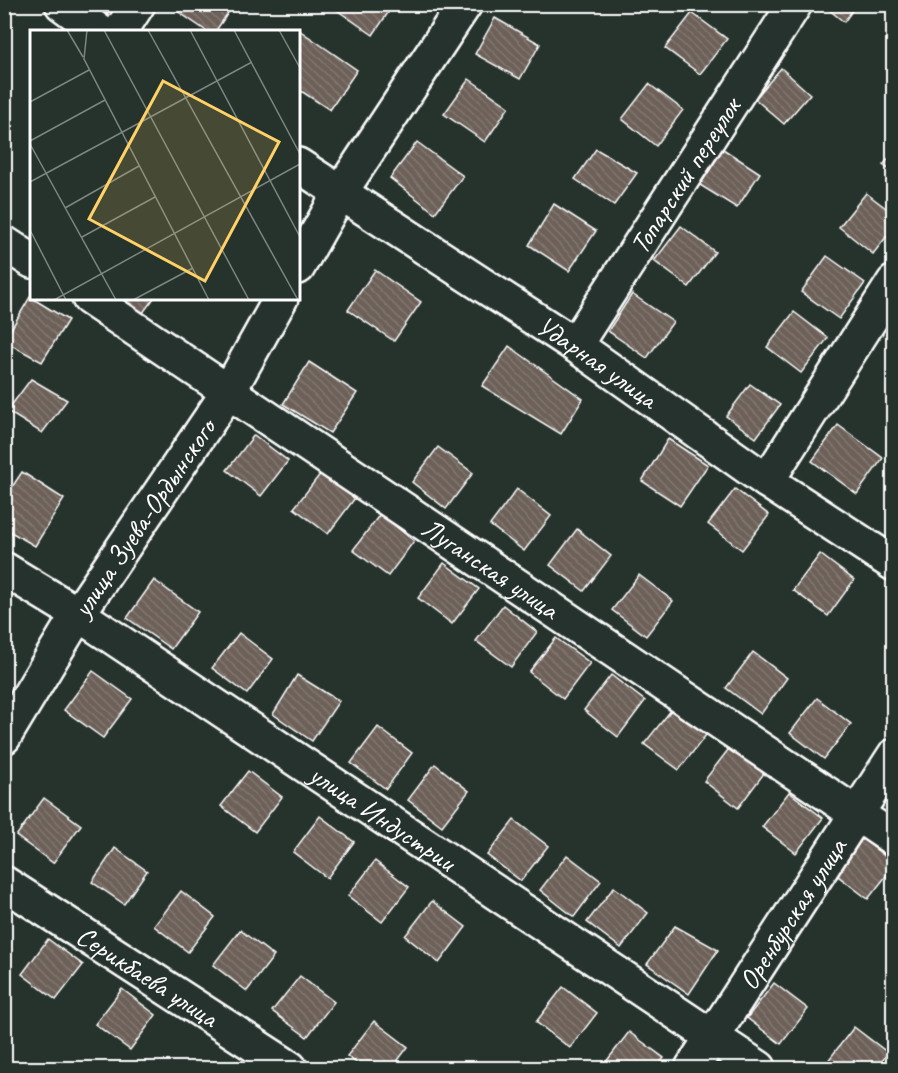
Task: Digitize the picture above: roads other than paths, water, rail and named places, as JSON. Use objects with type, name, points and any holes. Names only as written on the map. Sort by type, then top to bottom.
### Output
[{"type":"street","points":[[63,4],[97,30]]},
{"type":"street","points":[[121,30],[138,4]]},
{"type":"street","points":[[300,263],[340,193],[465,4]]},
{"type":"street","name":"Топарский переулок","points":[[575,345],[795,4]]},
{"type":"street","name":"Ударная улица","points":[[300,166],[575,345],[766,481],[894,564]]},
{"type":"street","points":[[4,243],[30,260]]},
{"type":"street","points":[[766,481],[894,282]]},
{"type":"street","name":"Луганская улица","points":[[92,300],[894,839]]},
{"type":"street","name":"улица Зуева-Ордынского","points":[[4,737],[78,614],[228,391],[279,300]]},
{"type":"street","name":"улица Индустрии","points":[[4,569],[78,614],[759,1068]]},
{"type":"street","name":"Оренбурская улица","points":[[692,1068],[894,756]]},
{"type":"street","name":"Серикбаева улица","points":[[4,883],[290,1068]]}]
